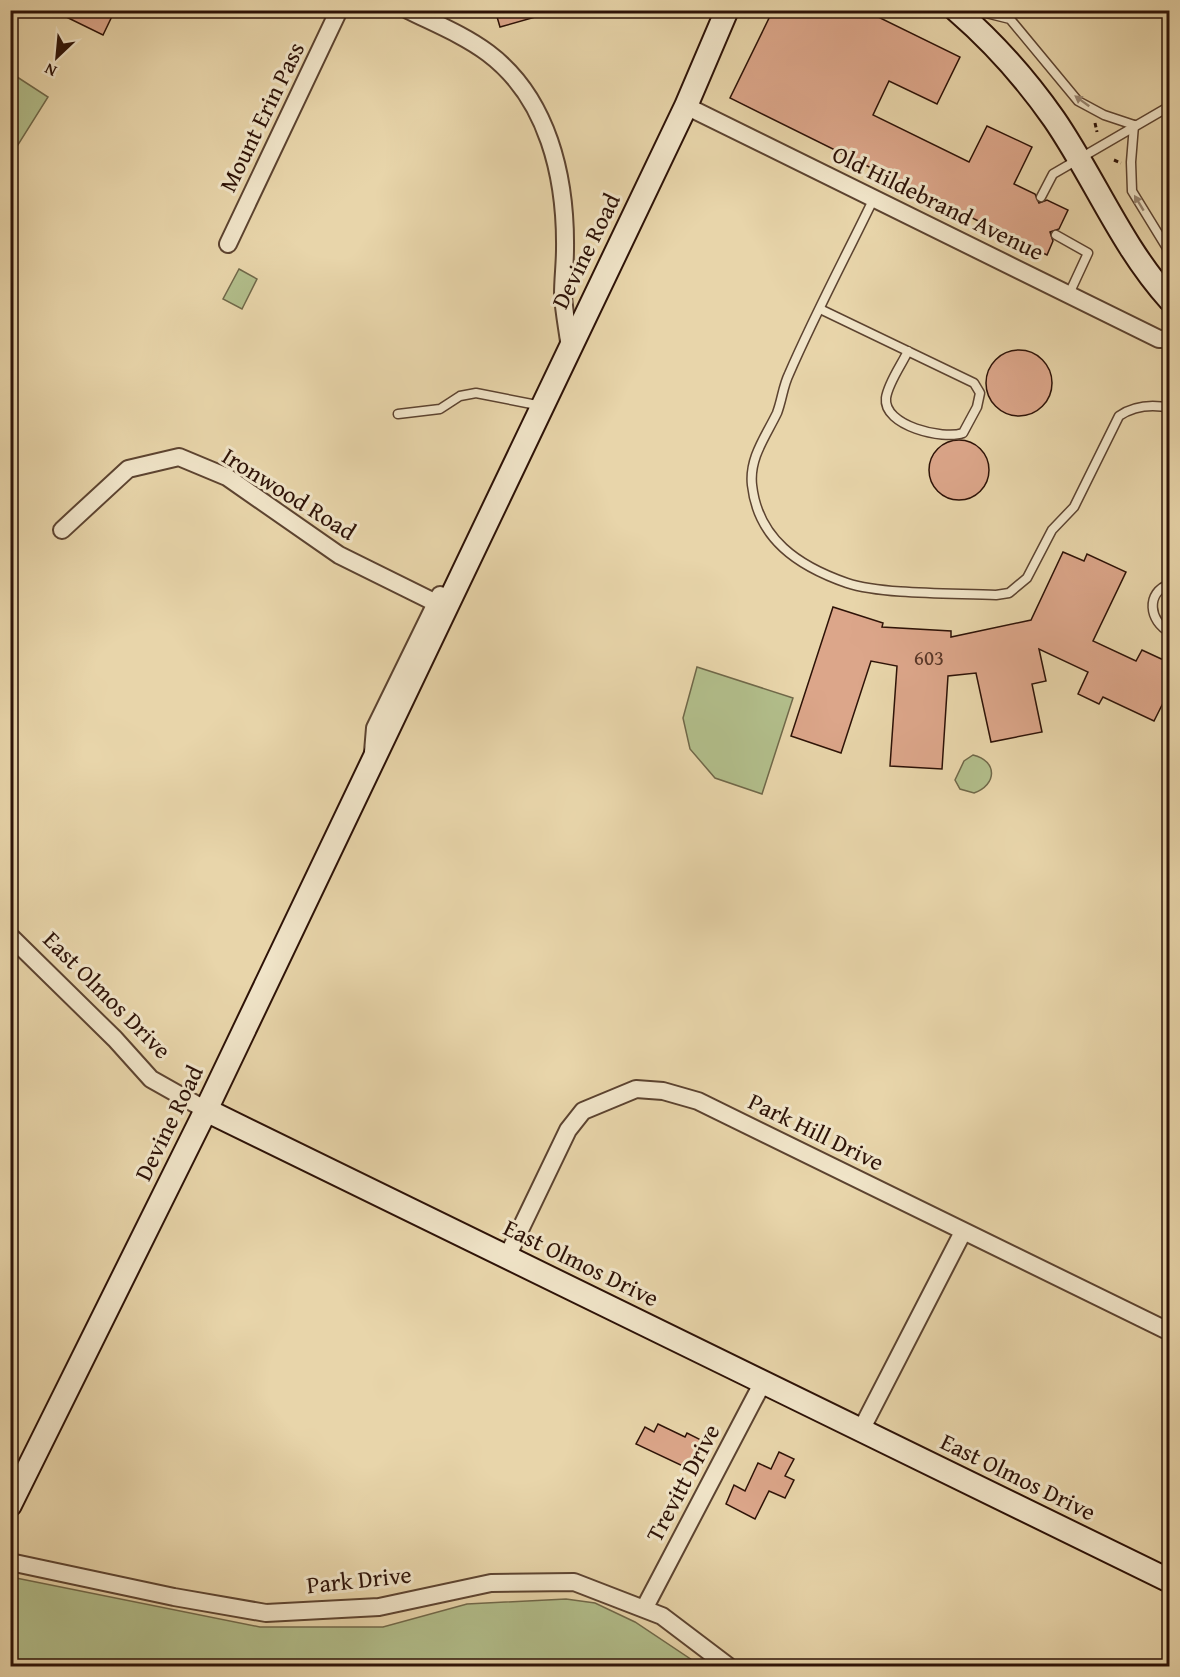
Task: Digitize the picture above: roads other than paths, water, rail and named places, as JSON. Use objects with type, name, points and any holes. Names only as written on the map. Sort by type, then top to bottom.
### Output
[{"type":"street","name":"Mount Erin Pass","points":[[228,244],[339,10]]},
{"type":"street","points":[[408,10],[488,53],[516,79],[535,105],[555,153],[561,193],[565,247],[563,294],[570,349]]},
{"type":"street","name":"Devine Road","points":[[10,1505],[206,1110],[686,106],[727,10]]},
{"type":"street","points":[[956,10],[985,36],[1019,74],[1054,119],[1137,257],[1167,297]]},
{"type":"street","name":"Old Hildebrand Avenue","points":[[686,106],[1159,339],[1170,339]]},
{"type":"street","name":"Ironwood Road","points":[[62,530],[128,469],[179,458],[227,477],[339,555],[436,603]]},
{"type":"street","name":"Devine Road","points":[[371,764],[375,728],[470,532],[491,514]]},
{"type":"street","name":"East Olmos Drive","points":[[10,936],[115,1039],[152,1079],[206,1110],[1170,1581]]},
{"type":"street","name":"Park Hill Drive","points":[[507,1257],[568,1130],[583,1111],[636,1089],[663,1091],[698,1101],[963,1233],[1170,1332]]},
{"type":"street","points":[[861,1430],[963,1233]]},
{"type":"street","name":"Trevitt Drive","points":[[645,1607],[763,1382]]},
{"type":"street","name":"Park Drive","points":[[10,1562],[174,1597],[267,1613],[379,1607],[491,1583],[574,1582],[645,1607],[662,1616],[728,1666]]},
{"type":"lane","points":[[974,10],[1010,20],[1078,101],[1104,115],[1134,125]]},
{"type":"lane","points":[[1041,197],[1053,174],[1170,106]]},
{"type":"lane","points":[[1134,125],[1131,162],[1132,191],[1170,253]]},
{"type":"lane","points":[[874,198],[788,376],[777,411],[756,454],[751,483],[755,504],[765,528],[778,545],[812,567],[848,583],[883,589],[996,595],[1010,593],[1027,578],[1052,530],[1074,507],[1119,417],[1129,410],[1147,406],[1170,408]]},
{"type":"lane","points":[[1056,235],[1088,253],[1069,294]]},
{"type":"lane","points":[[1167,297],[1170,273]]},
{"type":"lane","points":[[820,309],[908,351],[974,383],[980,393],[977,407],[963,432],[946,435],[924,432],[894,417],[888,408],[886,398],[908,351]]},
{"type":"lane","points":[[398,414],[440,408],[460,396],[476,393],[542,406]]},
{"type":"lane","points":[[1170,584],[1159,590],[1152,603],[1151,613],[1157,623],[1170,632]]}]
